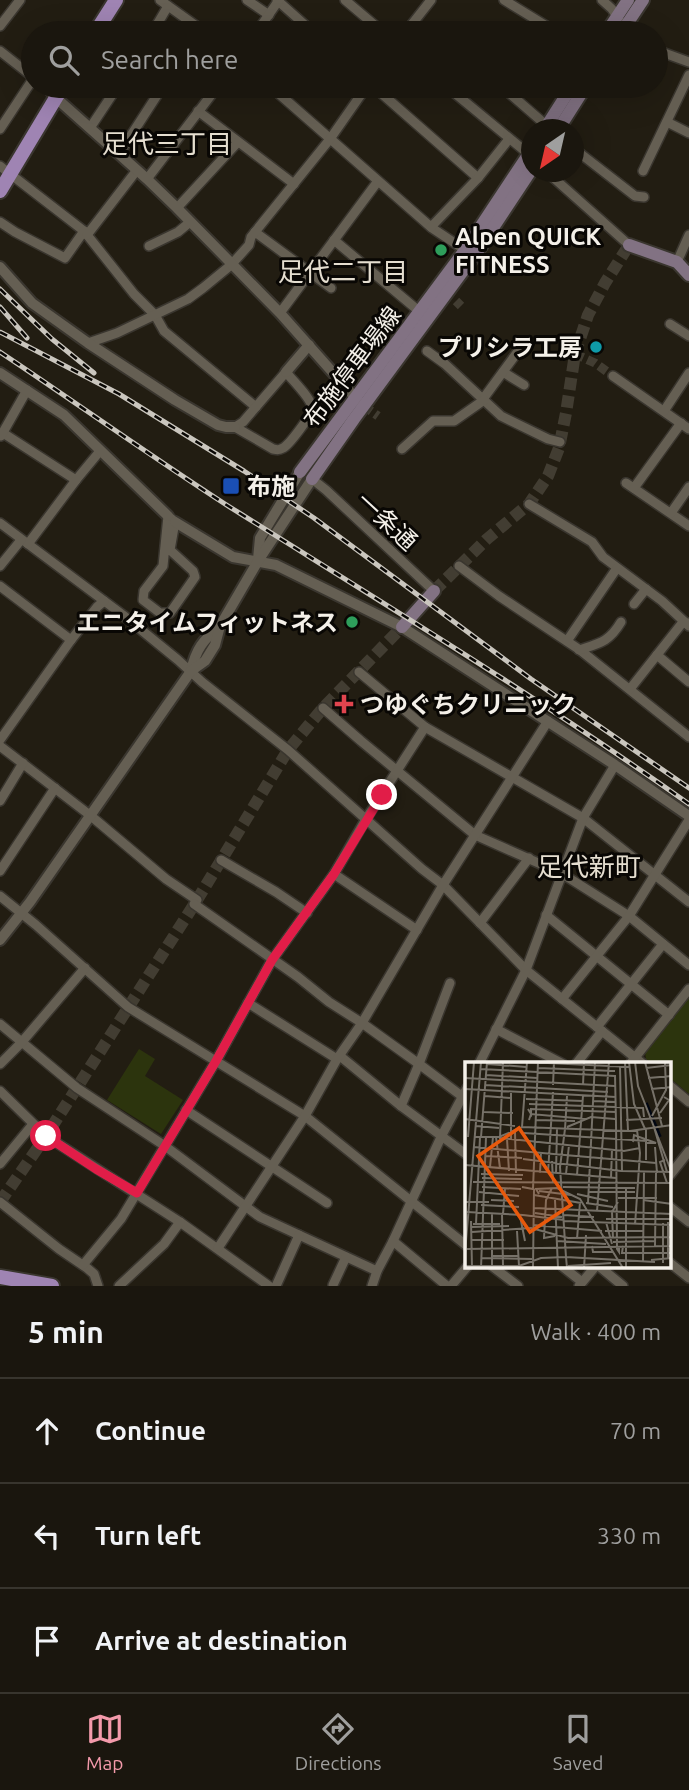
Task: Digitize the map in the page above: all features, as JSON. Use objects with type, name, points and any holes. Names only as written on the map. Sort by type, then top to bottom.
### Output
[{"type":"main road","points":[[103,21],[116,0]]},
{"type":"main road","points":[[624,21],[628,0]]},
{"type":"main road","points":[[627,21],[643,0]]},
{"type":"main road","points":[[0,191],[5,170],[55,98]]},
{"type":"main road","points":[[554,119],[565,98]]},
{"type":"main road","points":[[557,119],[575,98]]},
{"type":"main road","name":"布施停車場線","points":[[300,472],[359,402],[420,346],[451,298],[471,251],[521,168]]},
{"type":"main road","name":"布施停車場線","points":[[312,480],[359,402],[420,312],[471,251],[521,182]]},
{"type":"main road","points":[[629,245],[677,262],[689,275]]},
{"type":"main road","points":[[402,627],[434,591]]},
{"type":"main road","points":[[0,1277],[52,1286]]},
{"type":"street","points":[[0,26],[20,0]]},
{"type":"street","points":[[160,0],[187,21]]},
{"type":"street","points":[[247,0],[269,15]]},
{"type":"street","points":[[265,21],[278,0],[301,21]]},
{"type":"street","points":[[345,0],[370,21]]},
{"type":"street","points":[[414,21],[431,0]]},
{"type":"street","points":[[504,0],[538,21]]},
{"type":"street","points":[[602,0],[618,21]]},
{"type":"street","points":[[160,21],[169,6]]},
{"type":"street","points":[[0,51],[21,68]]},
{"type":"street","points":[[668,54],[689,62]]},
{"type":"street","points":[[643,170],[689,75]]},
{"type":"street","points":[[1,124],[21,95]]},
{"type":"street","points":[[64,98],[90,128],[177,208],[280,313],[359,402]]},
{"type":"street","points":[[90,128],[110,98]]},
{"type":"street","points":[[119,154],[155,98]]},
{"type":"street","points":[[147,179],[208,98]]},
{"type":"street","points":[[284,98],[431,227],[471,251]]},
{"type":"street","points":[[88,343],[117,334],[188,299],[231,265],[250,245],[251,237],[330,139],[359,98]]},
{"type":"street","points":[[387,98],[478,178]]},
{"type":"street","points":[[460,98],[521,147]]},
{"type":"street","points":[[515,98],[539,119]]},
{"type":"street","points":[[198,111],[293,184]]},
{"type":"street","points":[[667,122],[689,132]]},
{"type":"street","points":[[431,227],[478,178],[509,139]]},
{"type":"street","points":[[177,208],[238,142]]},
{"type":"street","points":[[584,156],[635,196],[644,197]]},
{"type":"street","points":[[5,170],[86,233],[134,294],[155,314],[163,331],[256,407]]},
{"type":"street","points":[[0,222],[65,258],[136,170]]},
{"type":"street","points":[[280,313],[378,181]]},
{"type":"street","points":[[558,182],[629,245]]},
{"type":"street","points":[[149,246],[178,232],[190,222]]},
{"type":"street","points":[[255,232],[331,288]]},
{"type":"street","points":[[677,262],[689,235]]},
{"type":"street","points":[[334,240],[420,312]]},
{"type":"street","points":[[0,267],[33,303],[88,343],[218,425],[235,427],[279,450],[286,447],[312,408],[310,400],[286,372]]},
{"type":"street","points":[[670,324],[689,336]]},
{"type":"street","points":[[235,427],[243,422],[309,345]]},
{"type":"street","points":[[420,346],[445,364],[501,416],[560,443]]},
{"type":"street","points":[[402,449],[433,421],[454,421],[483,399],[519,350]]},
{"type":"street","points":[[503,372],[524,385]]},
{"type":"street","points":[[0,373],[64,415],[172,519],[233,557],[276,565],[402,627],[615,765],[689,818],[629,916],[562,999]]},
{"type":"street","points":[[664,411],[689,373]]},
{"type":"street","points":[[613,376],[685,426],[630,485],[689,526]]},
{"type":"street","points":[[27,390],[1,435],[76,480]]},
{"type":"street","points":[[0,566],[25,542],[100,451]]},
{"type":"street","points":[[258,561],[260,537],[300,472]]},
{"type":"street","points":[[0,940],[91,816],[191,671],[205,661],[215,645],[220,626],[258,561],[312,480]]},
{"type":"street","name":"一条通","points":[[312,480],[434,591]]},
{"type":"street","points":[[671,513],[689,487]]},
{"type":"street","points":[[529,505],[592,542],[603,557],[688,624]]},
{"type":"street","points":[[172,519],[170,551],[193,570],[195,577],[170,612],[160,613],[143,600],[144,591],[163,566],[172,519]]},
{"type":"street","points":[[0,523],[104,601],[288,750],[443,885],[526,970],[636,1062],[689,989]]},
{"type":"street","points":[[459,566],[579,650],[689,737]]},
{"type":"street","points":[[566,641],[617,568]]},
{"type":"street","points":[[0,586],[71,639]]},
{"type":"street","points":[[634,604],[646,589]]},
{"type":"street","points":[[0,740],[71,639],[104,601]]},
{"type":"street","points":[[579,650],[603,642],[614,634],[621,622]]},
{"type":"street","points":[[630,688],[683,622],[688,624]]},
{"type":"street","points":[[657,655],[689,682]]},
{"type":"street","points":[[359,672],[425,727],[583,818],[689,902]]},
{"type":"street","points":[[323,708],[475,835],[561,873],[629,916],[689,965]]},
{"type":"street","points":[[218,1248],[305,1116],[443,885],[548,722]]},
{"type":"street","points":[[83,1265],[121,1219],[216,1061],[272,960],[334,874],[425,727]]},
{"type":"street","points":[[0,746],[272,960],[465,1095],[442,1135],[377,1271],[374,1285]]},
{"type":"street","points":[[0,801],[23,763]]},
{"type":"street","points":[[480,1062],[526,970],[583,818],[615,765]]},
{"type":"street","points":[[0,871],[55,789]]},
{"type":"street","points":[[480,923],[529,859]]},
{"type":"street","points":[[221,860],[307,913]]},
{"type":"street","points":[[334,874],[416,930]]},
{"type":"street","points":[[0,896],[128,1007],[305,1116],[465,1244]]},
{"type":"street","points":[[546,915],[669,1015]]},
{"type":"street","points":[[577,1062],[663,944]]},
{"type":"street","points":[[0,1064],[85,968]]},
{"type":"street","points":[[401,1106],[450,983]]},
{"type":"street","points":[[248,1003],[338,1057],[465,1153]]},
{"type":"street","points":[[0,1024],[77,1088],[165,1146],[267,1221],[377,1271]]},
{"type":"street","points":[[496,1029],[559,1062]]},
{"type":"street","points":[[672,1088],[689,1102]]},
{"type":"street","points":[[0,1091],[46,1136],[137,1193],[269,1286]]},
{"type":"street","points":[[186,1110],[327,1203]]},
{"type":"street","points":[[0,1164],[33,1124]]},
{"type":"street","points":[[672,1172],[689,1151]]},
{"type":"street","points":[[0,1202],[94,1274],[98,1286]]},
{"type":"street","points":[[672,1209],[689,1222]]},
{"type":"street","points":[[120,1286],[164,1244],[180,1222]]},
{"type":"street","points":[[276,1286],[299,1235]]},
{"type":"street","points":[[393,1241],[449,1286],[466,1268]]},
{"type":"street","points":[[333,1285],[346,1257]]},
{"type":"street","points":[[672,1264],[689,1277],[680,1286]]},
{"type":"street","points":[[494,1268],[518,1286]]},
{"type":"street","points":[[564,1268],[581,1284],[596,1268]]},
{"type":"street","points":[[598,1268],[624,1286]]},
{"type":"green space","points":[[689,996],[689,1094],[672,1080],[672,1062],[650,1062],[645,1052]]},
{"type":"green space","points":[[139,1049],[155,1059],[145,1076],[183,1100],[161,1134],[107,1100]]},
{"type":"tunnel","points":[[434,591],[487,539],[529,504],[548,476],[559,448],[575,354],[588,315],[629,245]]},
{"type":"tunnel","points":[[456,301],[461,306]]},
{"type":"tunnel","points":[[575,354],[595,363],[613,376]]},
{"type":"tunnel","points":[[364,406],[378,416]]},
{"type":"tunnel","points":[[0,1202],[46,1136],[197,900],[288,750],[323,708],[402,627]]},
{"type":"railway","points":[[0,289],[52,339],[94,373]]},
{"type":"railway","points":[[0,307],[27,338]]},
{"type":"railway","points":[[0,332],[119,394],[244,471],[314,518],[531,679],[689,788]]},
{"type":"railway","points":[[0,352],[197,485],[517,688],[689,804]]},
{"type":"place","name":"Alpen QUICK FITNESS","points":[[441,250]]},
{"type":"place","name":"プリシラ工房","points":[[596,347]]},
{"type":"place","name":"布施","points":[[231,486]]},
{"type":"place","name":"エニタイムフィットネス","points":[[352,622]]},
{"type":"place","name":"つゆぐちクリニック","points":[[344,704]]},
{"type":"district","name":"足代三丁目","points":[[167,143]]},
{"type":"district","name":"足代二丁目","points":[[343,271]]},
{"type":"district","name":"足代新町","points":[[589,866]]},
{"type":"route","points":[[46,1136],[137,1193],[216,1061],[272,960],[334,874],[382,795]]}]
